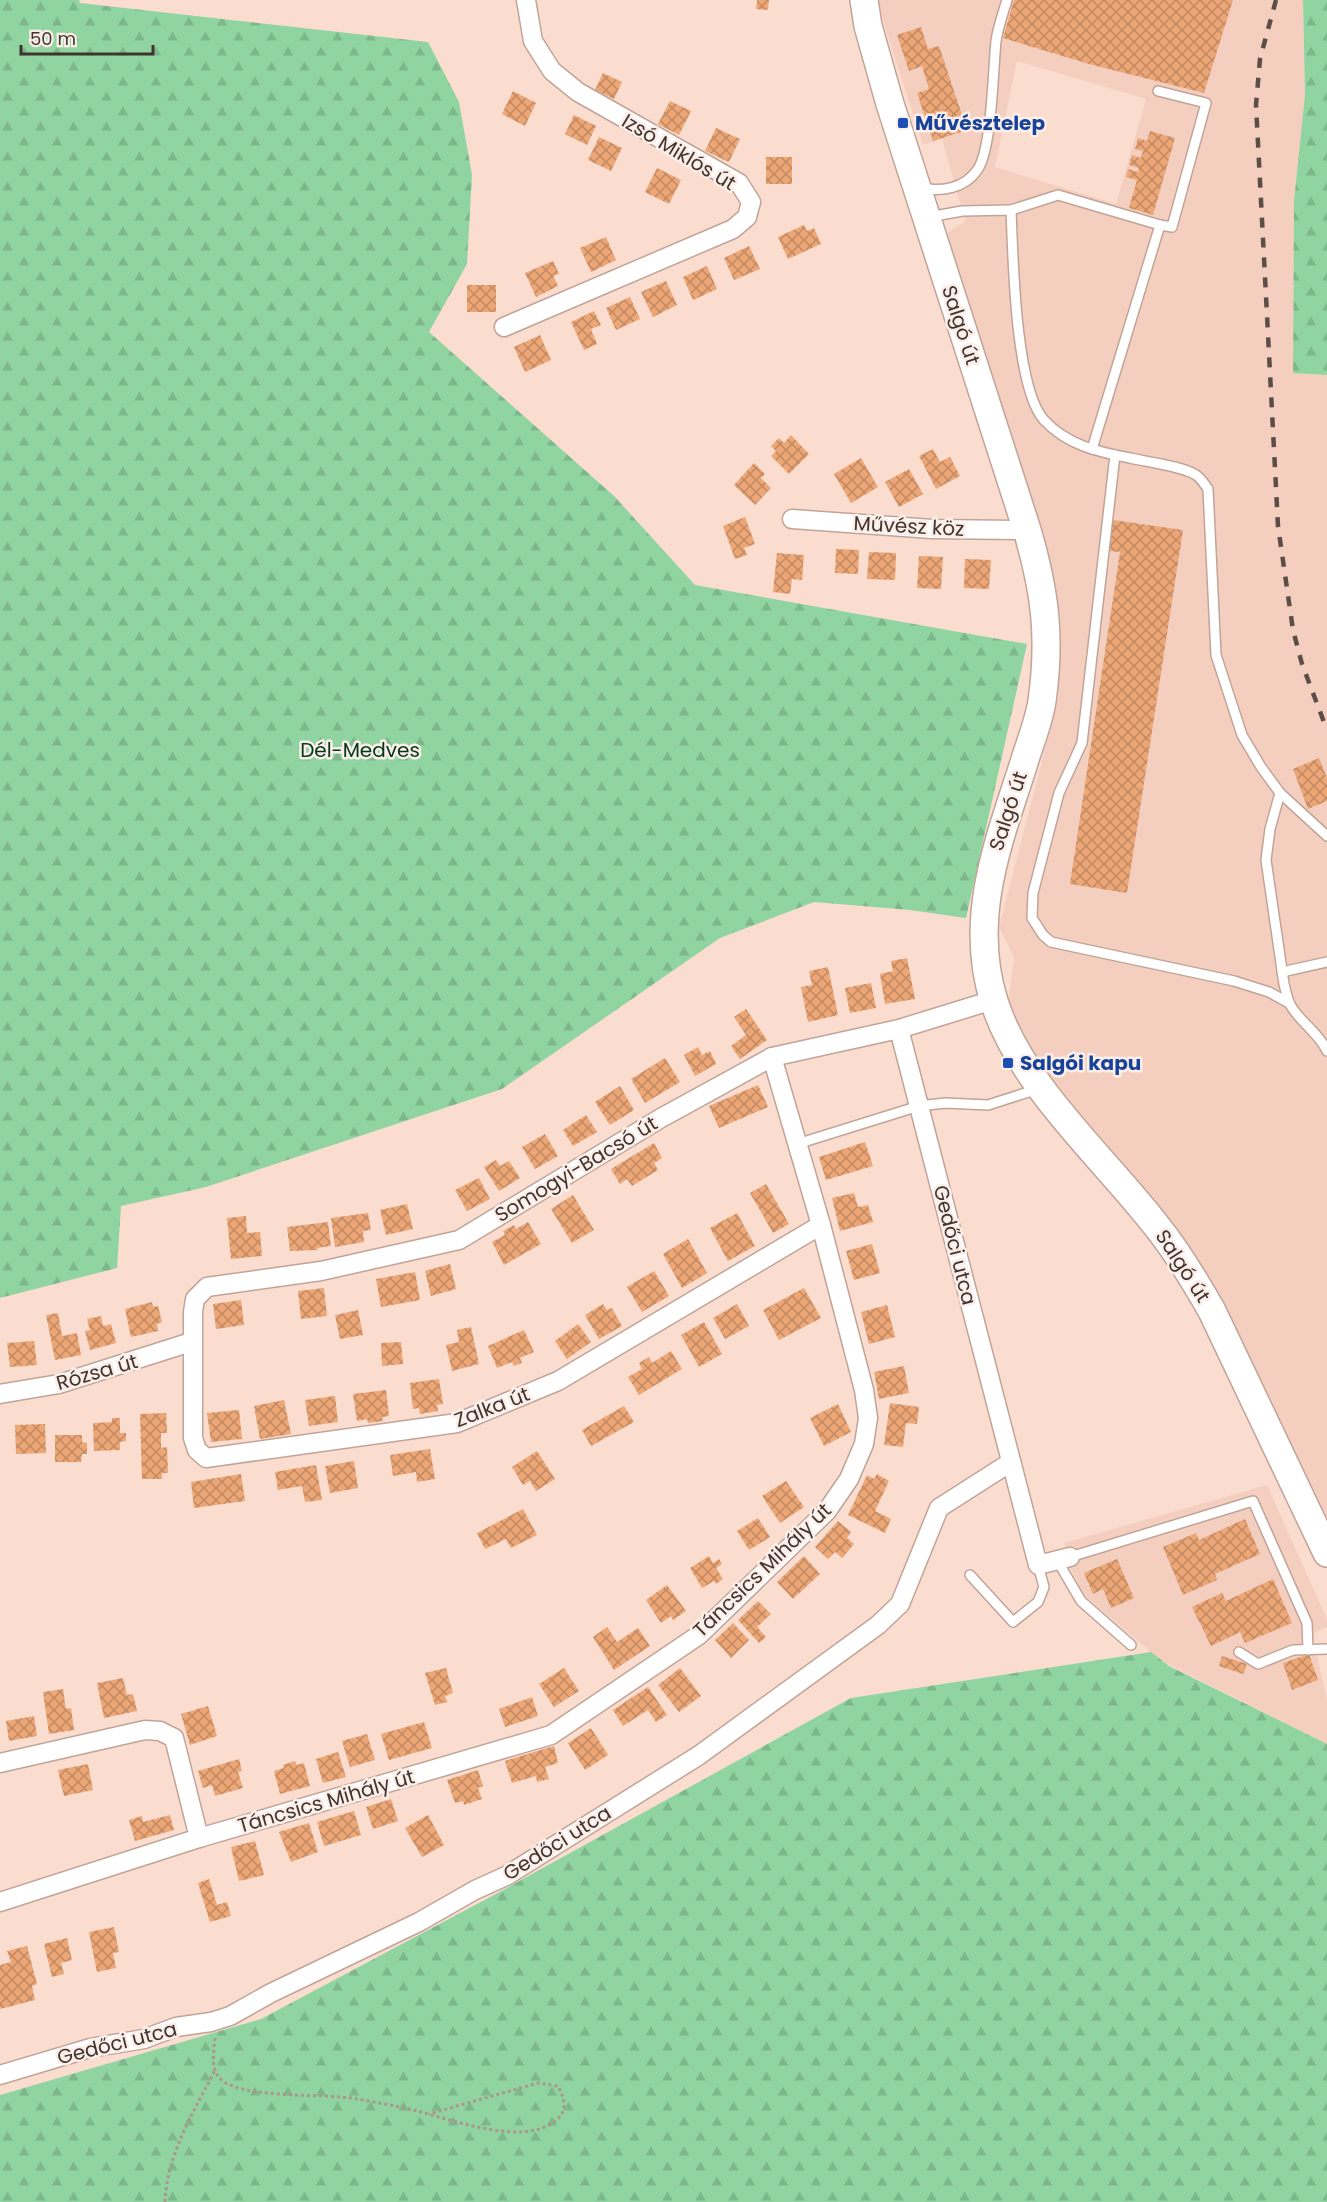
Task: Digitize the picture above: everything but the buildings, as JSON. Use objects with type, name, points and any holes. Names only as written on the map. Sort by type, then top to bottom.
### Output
[{"type":"main road","name":"Salgó út","points":[[864,0],[868,26],[916,187],[1027,530],[1044,597],[1047,644],[1042,703],[994,852],[987,884],[984,917],[986,964],[993,1000],[1010,1040],[1041,1088],[1156,1224],[1190,1273],[1212,1311],[1327,1553]]},
{"type":"street","name":"Izsó Miklós út","points":[[504,327],[733,229],[747,217],[751,202],[739,183],[578,92],[552,70],[533,41],[526,0]]},
{"type":"street","name":"Művész köz","points":[[792,519],[932,529],[1027,530]]},
{"type":"street","name":"Somogyi-Bacsó út","points":[[191,1342],[195,1299],[207,1287],[321,1271],[459,1240],[661,1118],[772,1057],[899,1029],[993,1000]]},
{"type":"street","name":"Gedőci utca","points":[[899,1029],[1038,1565]]},
{"type":"street","name":"Táncsics Mihály út","points":[[0,1902],[199,1838],[551,1735],[699,1635],[827,1511],[849,1479],[864,1444],[868,1418],[864,1390],[821,1225],[772,1057]]},
{"type":"street","name":"Zalka út","points":[[191,1342],[193,1437],[197,1450],[206,1458],[457,1423],[558,1381],[821,1225]]},
{"type":"street","name":"Rózsa út","points":[[0,1394],[60,1384],[191,1342]]},
{"type":"street","name":"Gedőci utca","points":[[0,2075],[90,2048],[144,2039],[176,2027],[211,2022],[230,2016],[271,1993],[419,1922],[475,1890],[506,1876],[698,1756],[878,1624],[900,1604],[939,1508],[1011,1462]]},
{"type":"street","points":[[1038,1565],[1063,1559]]},
{"type":"street","points":[[0,1763],[145,1730],[160,1731],[174,1738],[199,1838]]},
{"type":"lane","points":[[916,187],[933,190],[960,185],[972,176],[982,161],[998,30],[1007,0]]},
{"type":"lane","points":[[927,218],[962,211],[1011,210],[1058,195],[1172,227],[1206,103],[1158,91]]},
{"type":"lane","points":[[1011,210],[1017,307],[1028,391],[1034,406],[1054,430],[1070,441],[1092,450],[1168,466],[1197,475],[1208,489],[1213,546],[1216,656],[1242,735],[1280,793],[1327,836]]},
{"type":"lane","points":[[1092,450],[1160,225]]},
{"type":"lane","points":[[1115,455],[1082,743],[1059,793],[1033,893],[1032,918],[1043,935],[1051,942],[1234,981],[1269,992],[1289,1003]]},
{"type":"lane","points":[[1280,793],[1266,851],[1269,889],[1282,972],[1289,1003],[1299,1018],[1320,1038],[1327,1051]]},
{"type":"lane","points":[[1282,972],[1327,962]]},
{"type":"lane","points":[[797,1144],[919,1106],[945,1103],[988,1105],[1041,1088]]},
{"type":"lane","points":[[1131,1645],[1081,1601],[1063,1559],[1253,1501],[1307,1623],[1308,1650]]},
{"type":"lane","points":[[970,1575],[1013,1622],[1038,1602],[1044,1587],[1038,1565]]},
{"type":"lane","points":[[1239,1652],[1258,1664],[1284,1653],[1327,1650]]},
{"type":"path","points":[[211,2022],[215,2040],[213,2057],[215,2070],[224,2082],[244,2089],[355,2098],[475,2126],[512,2132],[545,2129],[561,2117],[565,2108],[564,2097],[558,2086],[538,2083],[429,2114]]},
{"type":"path","points":[[165,2202],[171,2165],[182,2133],[215,2070]]},
{"type":"shaded area","points":[[879,0],[1303,0],[1305,94],[1294,201],[1293,373],[1327,375],[1327,1532],[1248,1364],[1063,1106],[1004,1010],[1009,996],[1014,958],[999,927],[1058,699],[1061,632],[1058,602],[1050,566],[979,335],[946,238],[947,233],[965,221],[942,139],[923,145],[885,27]],"holes":[[[1017,61],[1146,99],[1116,204],[995,167]]]},
{"type":"shaded area","points":[[1267,1485],[1327,1619],[1327,1627],[1312,1634],[1327,1700],[1327,1744],[1160,1660],[1083,1594],[1071,1569],[1070,1557],[1064,1543]]},
{"type":"green space","name":"Dél-Medves","points":[[0,0],[79,0],[80,3],[428,42],[459,102],[472,175],[467,264],[429,332],[614,496],[695,585],[1027,644],[966,918],[910,910],[814,902],[720,938],[502,1089],[206,1187],[121,1206],[117,1268],[0,1298]]},
{"type":"green space","points":[[1303,0],[1327,0],[1327,375],[1293,373],[1294,201],[1305,94]]},
{"type":"green space","points":[[1151,1652],[1169,1666],[1327,1744],[1327,2202],[0,2202],[0,2095],[261,2019],[494,1895],[851,1698]]},
{"type":"railway","points":[[1276,0],[1260,59],[1256,105],[1278,526],[1293,630],[1302,664],[1327,730]]},
{"type":"place","name":"Művésztelep","points":[[903,123]]},
{"type":"place","name":"Salgói kapu","points":[[1008,1063]]}]
